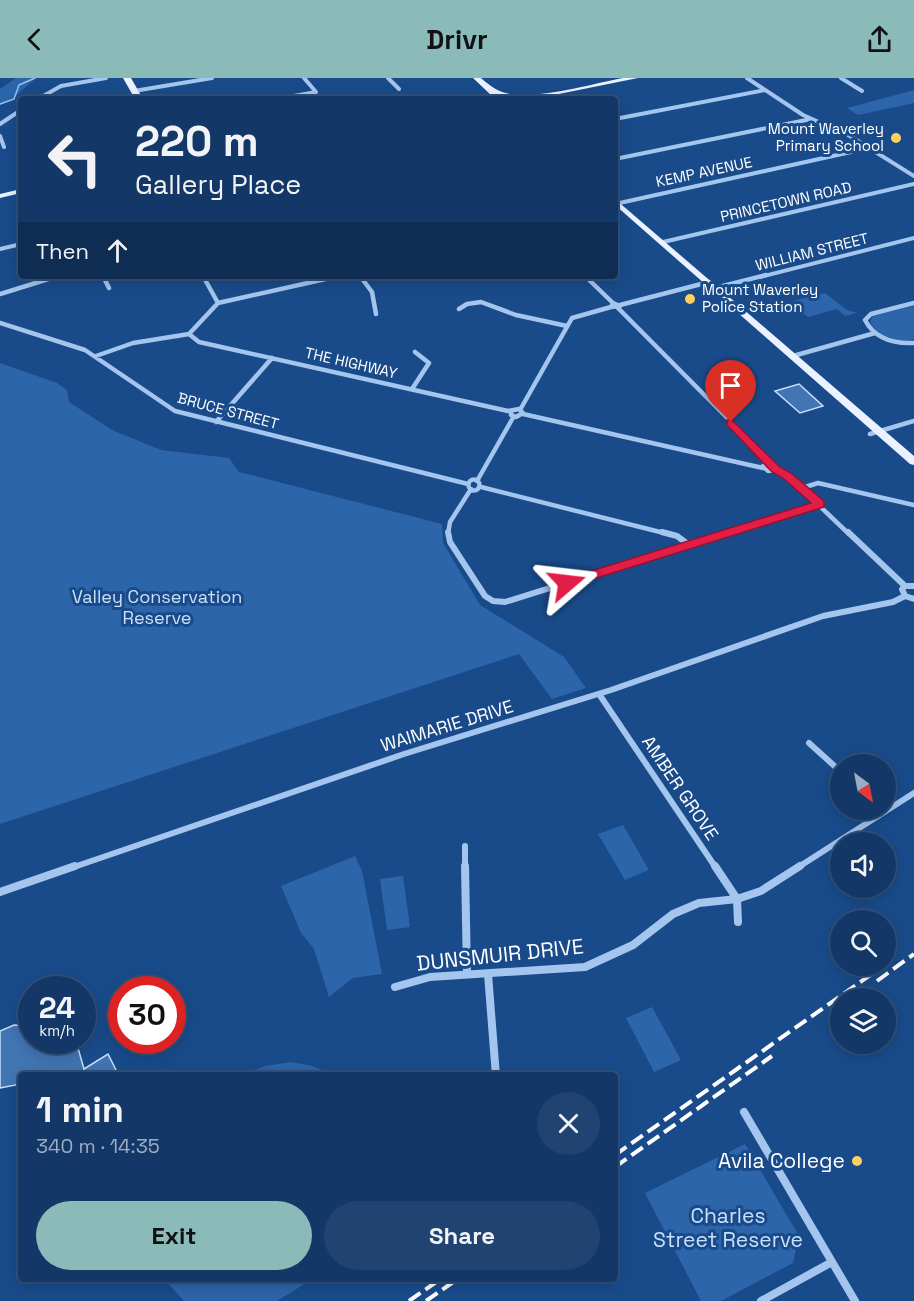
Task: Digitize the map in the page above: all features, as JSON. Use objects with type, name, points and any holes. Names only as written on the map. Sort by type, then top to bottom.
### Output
[{"type":"main road","points":[[127,78],[137,96]]},
{"type":"main road","points":[[477,78],[497,96]]},
{"type":"main road","points":[[539,96],[633,78]]},
{"type":"main road","points":[[491,90],[508,96]]},
{"type":"main road","points":[[490,96],[491,90]]},
{"type":"main road","points":[[0,197],[18,193]]},
{"type":"main road","points":[[618,205],[793,356],[874,432],[914,462]]},
{"type":"main road","points":[[874,432],[914,474]]},
{"type":"street","points":[[43,96],[61,86],[106,78]]},
{"type":"street","points":[[134,91],[212,78]]},
{"type":"street","points":[[304,78],[319,96]]},
{"type":"street","points":[[388,78],[399,89]]},
{"type":"street","points":[[747,78],[811,119],[869,148],[914,176]]},
{"type":"street","points":[[841,78],[862,91]]},
{"type":"street","points":[[618,118],[765,90]]},
{"type":"street","points":[[294,96],[316,92]]},
{"type":"street","points":[[0,124],[18,112]]},
{"type":"street","points":[[12,116],[18,117]]},
{"type":"street","points":[[618,158],[811,119]]},
{"type":"street","points":[[0,136],[4,147]]},
{"type":"street","name":"KEMP AVENUE","points":[[618,203],[869,148]]},
{"type":"street","name":"PRINCETOWN ROAD","points":[[663,242],[914,184]]},
{"type":"street","name":"WILLIAM STREET","points":[[619,307],[914,238]]},
{"type":"street","points":[[0,249],[18,245]]},
{"type":"street","points":[[0,294],[48,279]]},
{"type":"street","points":[[105,279],[110,288]]},
{"type":"street","points":[[205,279],[218,303]]},
{"type":"street","points":[[96,356],[153,338],[189,334],[218,303],[326,279]]},
{"type":"street","points":[[362,279],[372,292],[376,314]]},
{"type":"street","points":[[588,279],[612,305],[619,307],[769,464],[820,504],[888,573],[905,586],[914,586]]},
{"type":"street","points":[[459,309],[471,302],[493,303],[513,314],[567,326]]},
{"type":"street","points":[[914,303],[871,315],[865,320],[875,333],[894,343],[914,343]]},
{"type":"street","points":[[522,412],[567,326],[577,316],[612,305]]},
{"type":"street","name":"BRUCE STREET","points":[[0,322],[58,339],[96,356],[166,406],[216,422],[470,486]]},
{"type":"street","points":[[793,356],[875,333]]},
{"type":"street","name":"THE HIGHWAY","points":[[189,334],[199,342],[513,414]]},
{"type":"street","points":[[412,389],[429,363],[415,352]]},
{"type":"street","points":[[216,422],[272,358]]},
{"type":"street","points":[[479,484],[513,414],[522,412],[763,468],[769,472],[776,470]]},
{"type":"street","points":[[874,432],[914,421]]},
{"type":"street","points":[[763,468],[769,464]]},
{"type":"street","points":[[802,488],[818,483],[914,505]]},
{"type":"street","points":[[689,545],[677,536],[479,484],[470,486],[450,522],[450,542],[485,596],[493,602],[505,602],[689,545],[820,504]]},
{"type":"street","points":[[905,586],[902,591],[905,596],[914,599]]},
{"type":"street","name":"WAIMARIE DRIVE","points":[[0,892],[404,754],[599,694],[823,616],[893,602],[905,596]]},
{"type":"street","name":"AMBER GROVE","points":[[599,694],[737,899]]},
{"type":"street","points":[[810,743],[830,762]]},
{"type":"street","points":[[896,803],[914,793]]},
{"type":"street","points":[[738,922],[737,899],[760,891],[869,820]]},
{"type":"street","points":[[465,846],[467,974]]},
{"type":"street","name":"DUNSMUIR DRIVE","points":[[395,987],[430,977],[585,967],[633,945],[673,914],[699,903],[737,899]]},
{"type":"street","points":[[488,974],[496,1072]]},
{"type":"street","points":[[744,1112],[855,1301]]},
{"type":"street","points":[[761,1301],[832,1262]]},
{"type":"green space","points":[[16,78],[37,78],[0,105],[0,89]]},
{"type":"green space","points":[[914,90],[914,103],[858,115],[847,108]]},
{"type":"green space","points":[[825,293],[847,310],[857,313],[845,316],[837,309],[808,317],[789,302]]},
{"type":"green space","points":[[914,306],[914,339],[901,341],[883,336],[870,322],[873,316]]},
{"type":"green space","name":"Valley Conservation Reserve","points":[[0,363],[57,383],[67,390],[69,402],[112,430],[161,450],[229,458],[239,472],[442,524],[443,543],[480,605],[564,657],[586,688],[552,699],[519,654],[0,824]]},
{"type":"green space","points":[[623,825],[649,870],[625,880],[598,834]]},
{"type":"green space","points":[[355,856],[362,871],[382,974],[353,978],[329,997],[314,949],[301,933],[281,886]]},
{"type":"green space","points":[[403,876],[410,927],[387,930],[380,879]]},
{"type":"green space","points":[[652,1007],[681,1060],[654,1072],[626,1018]]},
{"type":"green space","points":[[291,1062],[312,1066],[327,1072],[249,1072],[265,1066]]},
{"type":"green space","name":"Charles Street Reserve","points":[[745,1144],[799,1236],[793,1263],[721,1301],[701,1301],[645,1193]]},
{"type":"green space","points":[[167,1282],[308,1282],[277,1301],[184,1301]]},
{"type":"building","points":[[799,384],[823,406],[800,413],[775,391]]},
{"type":"building","points":[[14,1025],[18,1025],[18,1054],[80,1054],[84,1069],[108,1054],[117,1072],[18,1072],[18,1085],[0,1088],[0,1031]]},
{"type":"waterway","points":[[0,104],[14,99],[19,85],[35,78]]},
{"type":"railway","points":[[877,981],[914,954]]},
{"type":"railway","points":[[618,1153],[869,976]]},
{"type":"railway","points":[[618,1165],[772,1056]]},
{"type":"railway","points":[[409,1301],[436,1282]]},
{"type":"railway","points":[[426,1301],[453,1282]]},
{"type":"place","name":"Mount Waverley Primary School","points":[[896,138]]},
{"type":"place","name":"Mount Waverley Police Station","points":[[690,299]]},
{"type":"place","name":"Avila College","points":[[857,1161]]},
{"type":"route","points":[[567,583],[820,504],[787,475],[769,464],[763,454],[731,422]]}]
